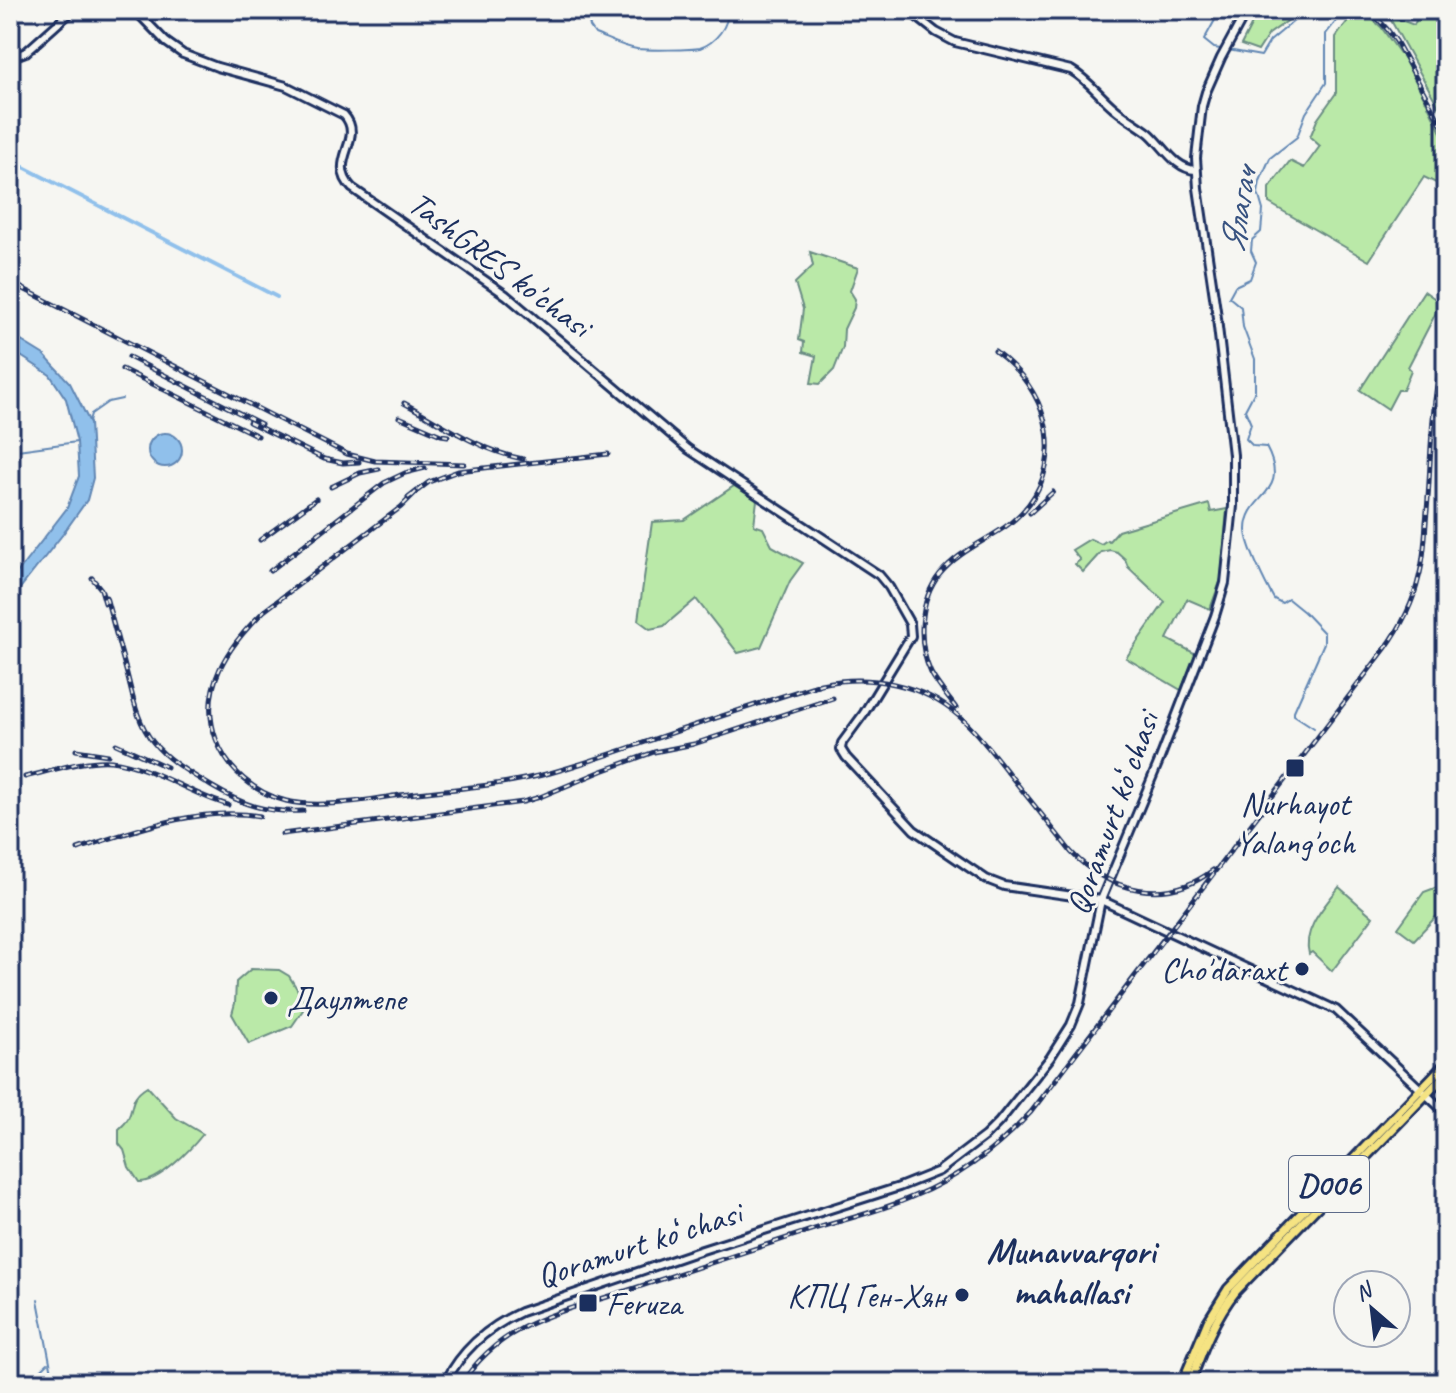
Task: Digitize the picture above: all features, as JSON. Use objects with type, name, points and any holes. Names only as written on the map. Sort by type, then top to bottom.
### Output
[{"type":"main road","points":[[10,53],[18,55],[26,52],[73,10]]},
{"type":"main road","name":"TashGRES ko'chasi","points":[[135,10],[166,42],[183,54],[286,86],[344,115],[351,134],[342,169],[352,188],[506,295],[688,449],[881,577],[910,624],[912,635],[841,749],[914,830],[984,878],[1004,886],[1100,900]]},
{"type":"main road","points":[[908,10],[930,28],[955,42],[1071,70],[1080,75],[1117,111],[1149,133],[1179,165],[1195,170]]},
{"type":"main road","name":"Qoramurt koʻchasi","points":[[444,1383],[464,1353],[480,1338],[536,1305],[924,1178],[952,1162],[985,1136],[1050,1058],[1071,1025],[1078,1010],[1100,900],[1213,616],[1223,583],[1231,506],[1230,456],[1195,170],[1201,98],[1246,10]]},
{"type":"main road","points":[[1100,900],[1336,1010],[1446,1113]]},
{"type":"main road","name":"D006","points":[[1424,1092],[1446,1063]]},
{"type":"main road","name":"D006","points":[[1182,1383],[1208,1321],[1228,1289],[1424,1092],[1446,1074]]},
{"type":"main road","name":"D006","points":[[1190,1383],[1222,1309],[1274,1245]]},
{"type":"green space","points":[[1259,10],[1303,10],[1269,34],[1258,51],[1241,45]]},
{"type":"green space","points":[[1351,10],[1362,10],[1381,27],[1404,59],[1446,143],[1446,188],[1424,177],[1369,261],[1269,203],[1269,188],[1290,161],[1304,168],[1320,146],[1310,137],[1317,120],[1336,93],[1336,37],[1349,19]]},
{"type":"green space","points":[[1421,10],[1446,10],[1446,120],[1388,15],[1414,25]]},
{"type":"green space","points":[[810,252],[858,268],[850,291],[855,299],[854,308],[844,329],[843,347],[834,370],[820,384],[811,383],[816,356],[803,352],[804,342],[799,340],[803,309],[795,283],[813,266]]},
{"type":"green space","points":[[1424,291],[1441,303],[1408,367],[1411,370],[1403,390],[1398,390],[1388,409],[1360,390]]},
{"type":"green space","points":[[734,486],[757,500],[754,525],[763,528],[772,546],[803,563],[790,581],[761,647],[738,653],[696,599],[664,626],[650,629],[638,620],[652,522],[684,520]]},
{"type":"green space","points":[[1209,504],[1211,512],[1227,509],[1221,579],[1210,609],[1187,599],[1167,639],[1196,654],[1181,690],[1126,658],[1165,602],[1128,567],[1117,552],[1101,552],[1083,572],[1075,564],[1080,560],[1072,550],[1090,539],[1101,544],[1109,541],[1118,531]]},
{"type":"green space","points":[[1440,886],[1446,893],[1446,906],[1414,940],[1398,928],[1424,892]]},
{"type":"green space","points":[[1339,887],[1373,917],[1332,971],[1312,952],[1309,954],[1308,945],[1316,918]]},
{"type":"green space","points":[[251,969],[279,970],[289,976],[304,1000],[303,1010],[292,1026],[249,1044],[232,1014],[236,982]]},
{"type":"green space","points":[[147,1086],[176,1118],[203,1134],[165,1171],[139,1182],[119,1144],[119,1129],[129,1118],[136,1096]]},
{"type":"water","points":[[10,334],[44,355],[70,383],[90,423],[93,478],[87,500],[10,601],[10,582],[67,508],[79,476],[77,442],[66,399],[50,375],[10,349]]},
{"type":"water","points":[[165,433],[177,438],[182,450],[177,462],[165,467],[153,462],[148,450],[153,438]]},
{"type":"waterway","points":[[587,10],[590,27],[595,34],[632,48],[659,50],[706,46],[724,27],[727,10]]},
{"type":"waterway","name":"Ялагач","points":[[1221,49],[1204,40],[1215,20],[1237,10]]},
{"type":"waterway","name":"Ялагач","points":[[1228,50],[1261,56],[1270,41],[1307,10]]},
{"type":"waterway","name":"Ялагач","points":[[1314,728],[1294,715],[1294,711],[1324,643],[1324,633],[1288,599],[1282,603],[1274,599],[1247,537],[1248,518],[1271,485],[1274,475],[1266,447],[1253,446],[1246,439],[1251,424],[1245,410],[1255,391],[1255,359],[1243,327],[1241,307],[1229,297],[1235,286],[1250,279],[1256,262],[1251,251],[1252,240],[1261,232],[1263,210],[1258,193],[1260,181],[1270,158],[1297,137],[1306,113],[1326,83],[1326,34],[1341,15],[1341,10]]},
{"type":"waterway","points":[[10,160],[277,297]]},
{"type":"waterway","points":[[89,421],[91,414],[108,402],[122,399]]},
{"type":"waterway","points":[[10,451],[77,442]]},
{"type":"waterway","points":[[38,1300],[54,1383]]},
{"type":"waterway","points":[[27,1383],[48,1363]]},
{"type":"railway","points":[[1370,10],[1396,41],[1446,133]]},
{"type":"railway","points":[[10,282],[347,454],[375,461],[464,464]]},
{"type":"railway","points":[[462,1383],[495,1346],[556,1313],[887,1207],[931,1188],[977,1160],[1031,1112],[1401,624],[1413,597],[1422,563],[1434,410],[1446,345]]},
{"type":"railway","points":[[956,708],[934,678],[927,661],[922,622],[928,596],[947,567],[1005,527],[1025,508],[1040,485],[1047,459],[1047,431],[1035,396],[1022,377],[995,351]]},
{"type":"railway","points":[[129,357],[261,424]]},
{"type":"railway","points":[[122,369],[258,436]]},
{"type":"railway","points":[[404,403],[476,443],[523,459]]},
{"type":"railway","points":[[399,417],[448,436]]},
{"type":"railway","points":[[249,422],[324,459],[359,462]]},
{"type":"railway","points":[[408,498],[429,482],[458,471],[608,454]]},
{"type":"railway","points":[[270,571],[384,483],[425,468]]},
{"type":"railway","points":[[331,487],[360,473],[379,469]]},
{"type":"railway","points":[[416,492],[401,507],[264,611],[228,653],[214,685],[211,720],[227,761],[244,779],[264,792],[286,801],[328,804],[513,781],[583,763],[821,684],[877,681],[912,689],[946,706],[961,718],[1071,852],[1103,877],[1139,890],[1158,891],[1177,888],[1213,870]]},
{"type":"railway","points":[[1030,513],[1053,492]]},
{"type":"railway","points":[[260,540],[316,499]]},
{"type":"railway","points":[[92,578],[101,589],[105,603]]},
{"type":"railway","points":[[106,597],[136,709],[143,726],[159,749],[187,771],[234,798],[266,809],[303,811]]},
{"type":"railway","points":[[282,834],[523,802],[654,752],[694,744],[833,698]]},
{"type":"railway","points":[[116,744],[167,767]]},
{"type":"railway","points":[[76,750],[108,755]]},
{"type":"railway","points":[[25,777],[79,764],[111,761],[142,768],[228,805]]},
{"type":"railway","points":[[78,849],[191,817],[214,814],[260,816]]},
{"type":"place","name":"Nurhayot Yalang'och","points":[[1295,768]]},
{"type":"place","name":"Cho'daraxt","points":[[1302,969]]},
{"type":"place","name":"Даултепе","points":[[271,998]]},
{"type":"place","name":"КПЦ Ген-Хян","points":[[962,1295]]},
{"type":"place","name":"Feruza","points":[[588,1303]]},
{"type":"district","name":"Munavvarqori mahallasi","points":[[1071,1272]]}]
